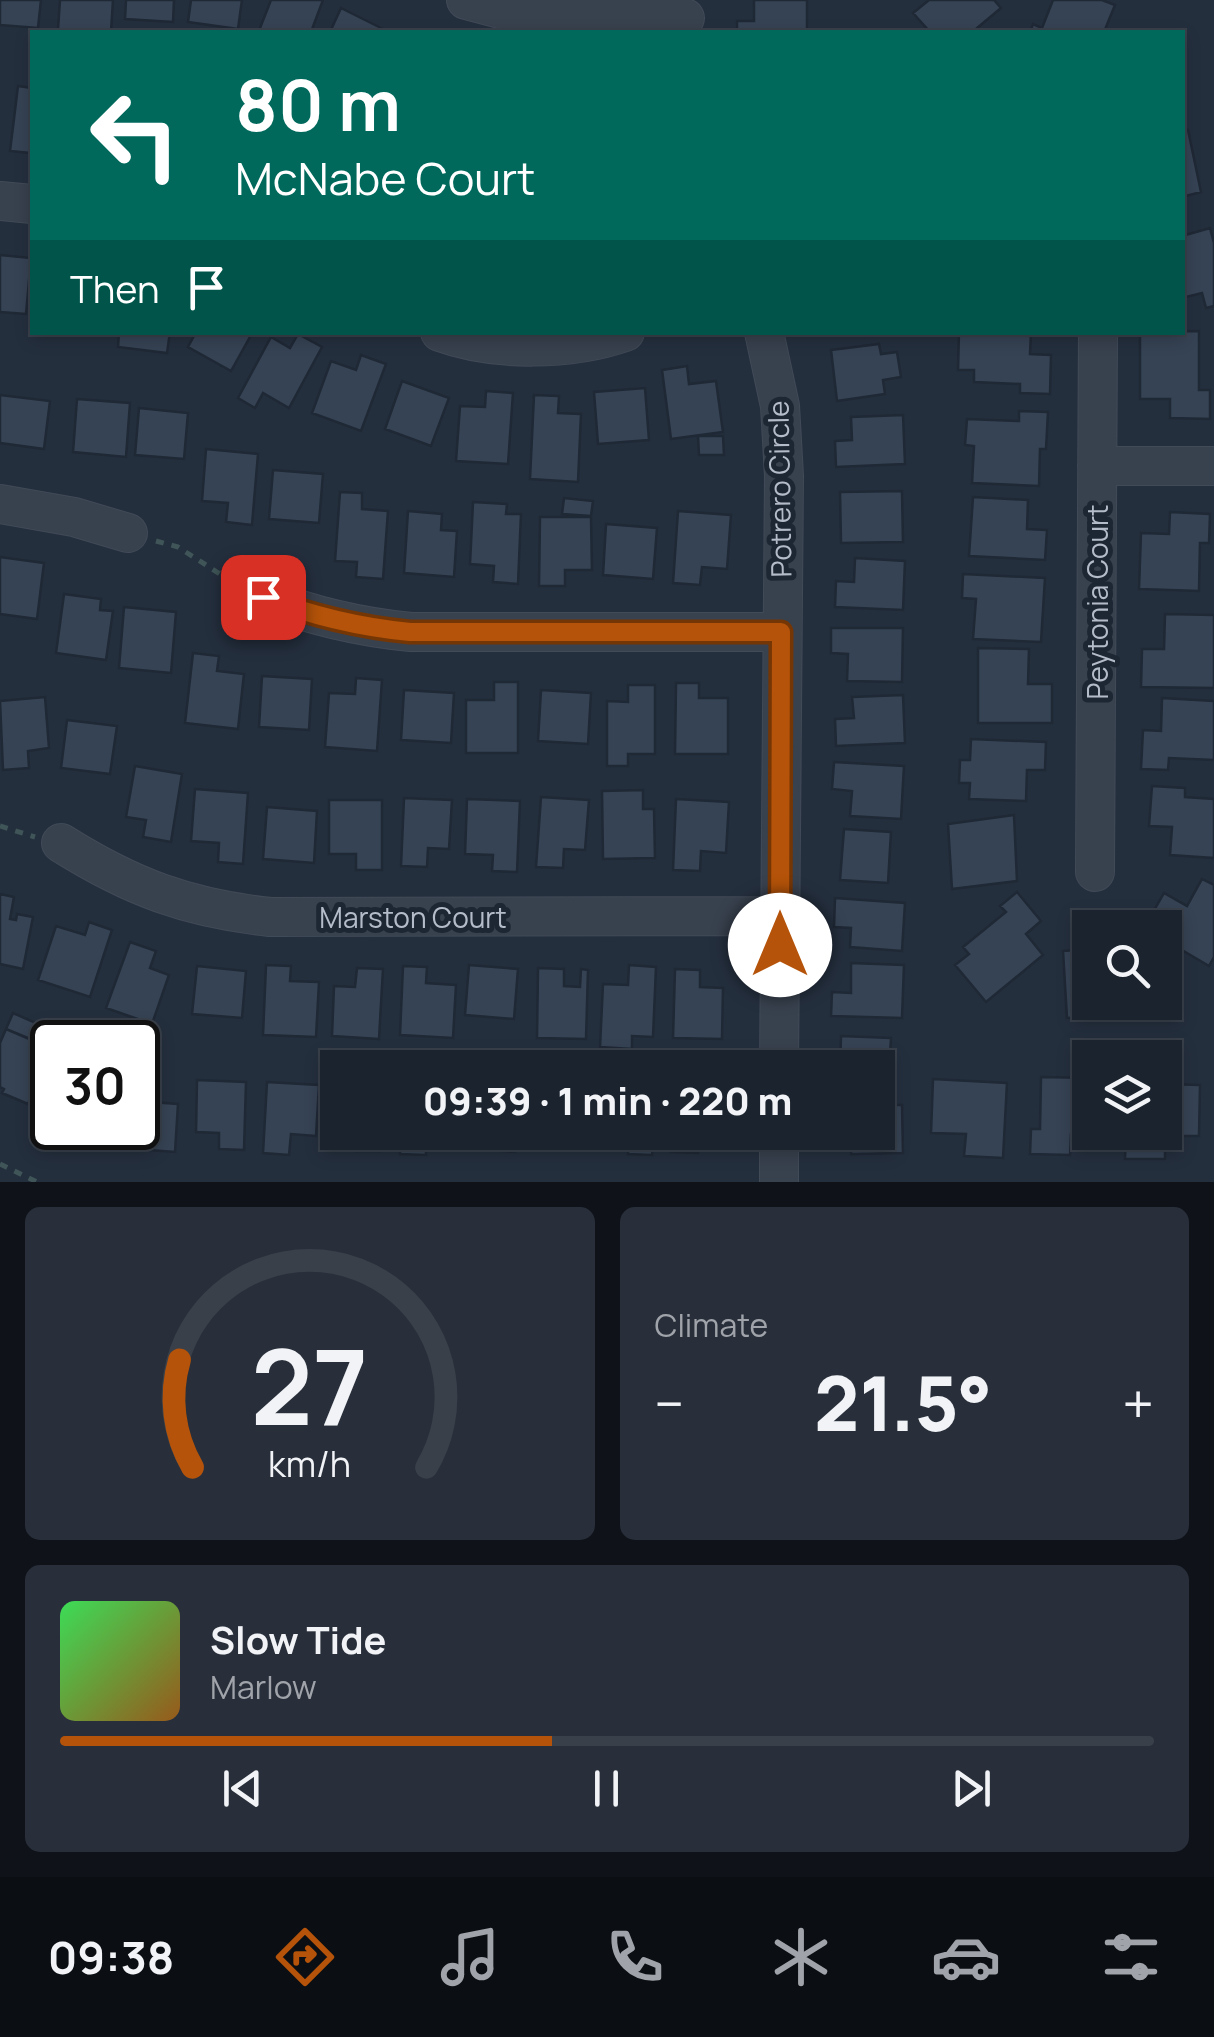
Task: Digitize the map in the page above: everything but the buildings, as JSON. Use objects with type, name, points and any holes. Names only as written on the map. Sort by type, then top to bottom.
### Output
[{"type":"street","points":[[466,0],[515,13],[549,16],[685,17]]},
{"type":"street","points":[[0,201],[30,204]]},
{"type":"street","points":[[455,335],[504,345],[560,344],[609,335]]},
{"type":"street","name":"Potrero Circle","points":[[765,335],[780,406],[784,476],[780,1050]]},
{"type":"street","name":"Peytonia Court","points":[[1096,872],[1098,335]]},
{"type":"street","points":[[1097,466],[1214,466]]},
{"type":"street","points":[[0,504],[74,517],[128,533]]},
{"type":"street","points":[[263,597],[311,616],[361,628],[410,632],[781,632]]},
{"type":"street","name":"Marston Court","points":[[61,843],[112,876],[211,911],[270,917],[781,916]]},
{"type":"street","points":[[779,1150],[779,1182]]},
{"type":"path","points":[[128,533],[178,547],[216,575],[263,597]]},
{"type":"path","points":[[0,1164],[37,1182]]},
{"type":"route","points":[[263,597],[311,616],[361,628],[410,632],[781,632],[780,945]]}]
